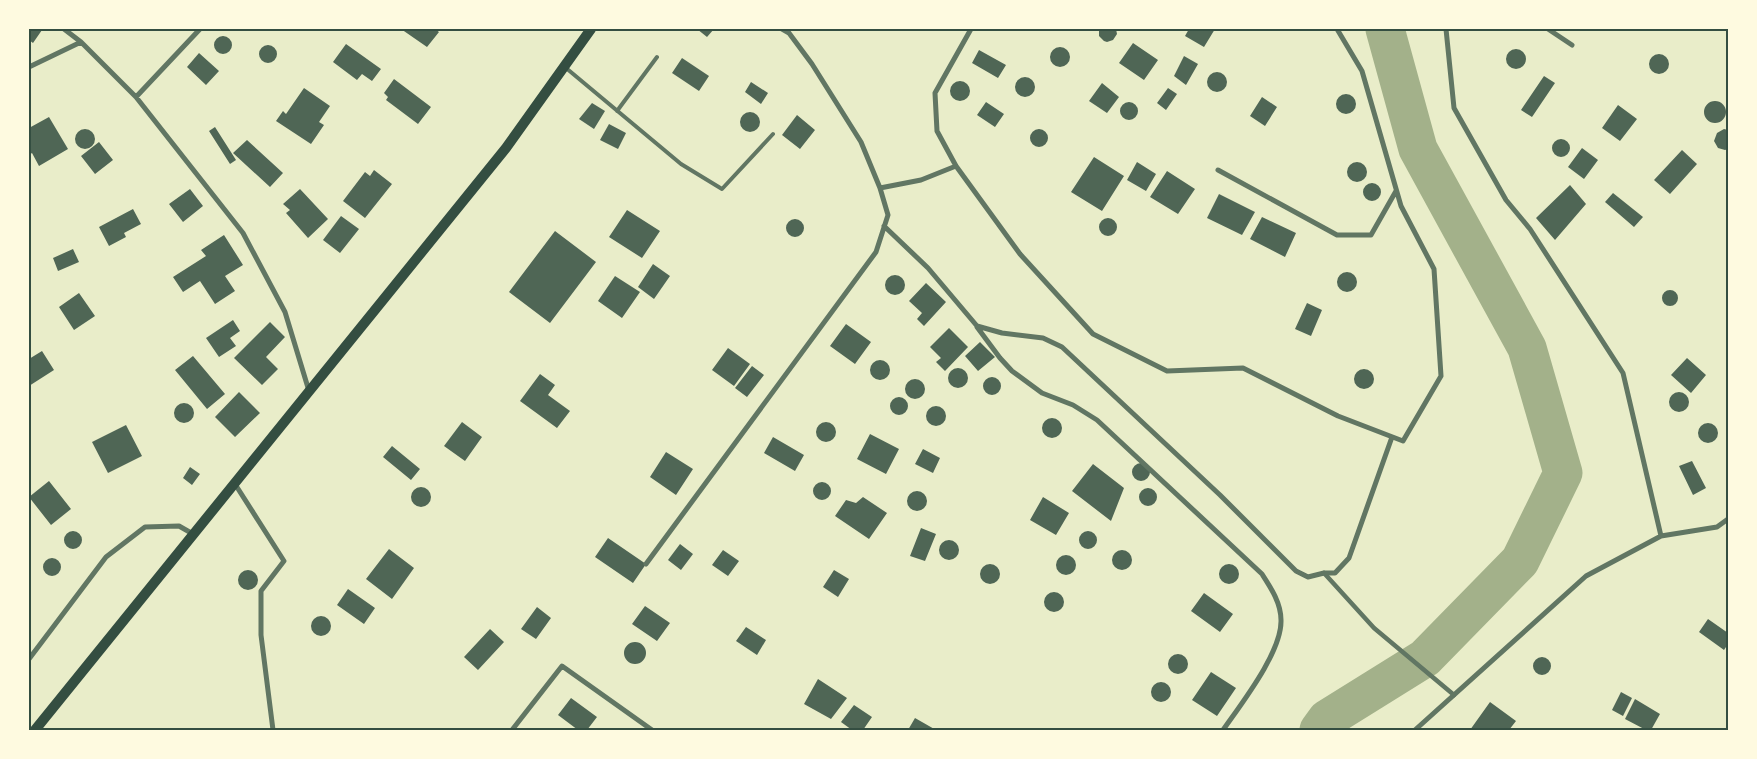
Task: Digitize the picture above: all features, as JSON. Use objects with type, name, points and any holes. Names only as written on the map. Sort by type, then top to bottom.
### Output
[{"type":"main road","points":[[35,730],[506,148],[591,29]]},
{"type":"street","points":[[64,29],[81,42],[136,97],[243,233],[285,312],[309,391]]},
{"type":"street","points":[[136,97],[200,29]]},
{"type":"street","points":[[646,564],[876,252],[888,215],[880,188],[861,142],[812,64],[789,33],[782,29]]},
{"type":"street","points":[[971,29],[934,93],[937,131],[956,166],[1020,254],[1093,334],[1167,371],[1243,368],[1338,416],[1403,441],[1440,376],[1434,269],[1401,206],[1362,71],[1337,29]]},
{"type":"street","points":[[1446,29],[1454,108],[1506,200],[1530,229],[1623,373],[1661,536]]},
{"type":"street","points":[[1548,29],[1572,45]]},
{"type":"street","points":[[29,67],[81,42]]},
{"type":"street","points":[[880,188],[921,180],[956,166]]},
{"type":"street","points":[[1218,170],[1337,235],[1371,234],[1396,191]]},
{"type":"street","points":[[884,226],[928,268],[1012,371],[1042,393],[1073,405],[1097,420],[1262,574],[1278,603],[1281,620],[1279,633],[1273,651],[1254,686],[1223,730]]},
{"type":"street","points":[[976,326],[1002,333],[1043,338],[1062,347],[1213,488],[1296,571],[1308,577],[1335,573],[1350,558],[1392,437]]},
{"type":"street","points":[[234,483],[284,560],[261,591],[261,635],[273,730]]},
{"type":"street","points":[[1415,730],[1586,576],[1661,536],[1717,527],[1728,519]]},
{"type":"street","points":[[29,659],[106,557],[145,527],[179,526],[193,534]]},
{"type":"street","points":[[1324,574],[1374,628],[1454,695]]},
{"type":"street","points":[[512,730],[562,666],[652,730]]},
{"type":"lane","points":[[618,111],[657,57]]},
{"type":"lane","points":[[564,67],[681,164],[722,190],[772,134]]},
{"type":"building","points":[[29,29],[42,30],[33,43],[29,40]]},
{"type":"building","points":[[401,29],[435,29],[439,32],[427,47]]},
{"type":"building","points":[[697,29],[714,29],[707,37]]},
{"type":"building","points":[[1099,29],[1116,29],[1117,34],[1113,40],[1107,42],[1099,36]]},
{"type":"building","points":[[1189,29],[1215,29],[1204,47],[1185,36]]},
{"type":"building","points":[[219,36],[227,36],[232,41],[230,52],[219,54],[214,49],[214,41]]},
{"type":"building","points":[[1133,43],[1158,60],[1144,80],[1119,63]]},
{"type":"building","points":[[346,44],[381,69],[372,81],[362,74],[357,80],[333,62]]},
{"type":"building","points":[[264,45],[272,45],[277,50],[275,61],[264,63],[259,58],[259,50]]},
{"type":"building","points":[[1060,47],[1067,50],[1070,57],[1067,64],[1060,67],[1053,64],[1050,57],[1053,50]]},
{"type":"building","points":[[1516,49],[1523,52],[1526,59],[1523,66],[1516,69],[1509,66],[1506,59],[1509,52]]},
{"type":"building","points":[[979,50],[1006,65],[998,78],[972,63]]},
{"type":"building","points":[[199,53],[219,71],[206,85],[187,67]]},
{"type":"building","points":[[1655,54],[1663,54],[1669,60],[1669,68],[1663,74],[1655,74],[1649,68],[1649,60]]},
{"type":"building","points":[[1184,56],[1198,64],[1186,85],[1174,76]]},
{"type":"building","points":[[682,58],[709,76],[699,91],[672,73]]},
{"type":"building","points":[[1217,72],[1224,75],[1227,82],[1224,89],[1217,92],[1210,89],[1207,82],[1210,75]]},
{"type":"building","points":[[1544,76],[1555,83],[1532,117],[1521,110]]},
{"type":"building","points":[[1025,77],[1032,80],[1035,87],[1032,94],[1025,97],[1018,94],[1015,87],[1018,80]]},
{"type":"building","points":[[394,79],[431,107],[418,124],[386,100],[388,97],[384,93]]},
{"type":"building","points":[[960,81],[967,84],[970,91],[967,98],[960,101],[953,98],[950,91],[953,84]]},
{"type":"building","points":[[751,82],[768,93],[761,104],[745,92]]},
{"type":"building","points":[[1102,83],[1119,97],[1107,113],[1089,101]]},
{"type":"building","points":[[304,88],[330,106],[319,122],[324,125],[311,144],[276,121],[283,111],[286,114]]},
{"type":"building","points":[[1168,88],[1177,94],[1166,110],[1157,103]]},
{"type":"building","points":[[1346,94],[1353,97],[1356,104],[1353,111],[1346,114],[1339,111],[1336,104],[1339,97]]},
{"type":"building","points":[[1262,97],[1277,107],[1265,126],[1250,116]]},
{"type":"building","points":[[1715,101],[1723,104],[1726,112],[1723,120],[1715,123],[1707,120],[1704,112],[1707,104]]},
{"type":"building","points":[[986,102],[1004,114],[995,127],[977,115]]},
{"type":"building","points":[[1125,102],[1133,102],[1138,107],[1136,118],[1125,120],[1120,115],[1120,107]]},
{"type":"building","points":[[592,103],[605,111],[594,129],[579,119]]},
{"type":"building","points":[[1618,105],[1637,119],[1620,141],[1602,128]]},
{"type":"building","points":[[750,112],[757,115],[760,122],[757,129],[750,132],[743,129],[740,122],[743,115]]},
{"type":"building","points":[[797,115],[815,130],[800,149],[782,135]]},
{"type":"building","points":[[49,117],[68,149],[39,166],[32,153],[29,155],[29,128]]},
{"type":"building","points":[[609,124],[626,133],[618,149],[600,140]]},
{"type":"building","points":[[215,127],[236,160],[230,164],[209,131]]},
{"type":"building","points":[[85,129],[92,132],[95,139],[92,146],[85,149],[78,146],[75,139],[78,132]]},
{"type":"building","points":[[1035,129],[1043,129],[1048,134],[1046,145],[1035,147],[1030,142],[1030,134]]},
{"type":"building","points":[[1724,129],[1728,130],[1728,149],[1725,150],[1718,148],[1714,141],[1717,133]]},
{"type":"building","points":[[1557,139],[1565,139],[1570,144],[1568,155],[1557,157],[1552,152],[1552,144]]},
{"type":"building","points":[[247,140],[283,173],[270,187],[233,153]]},
{"type":"building","points":[[99,142],[113,160],[95,174],[81,156]]},
{"type":"building","points":[[1582,148],[1598,160],[1584,179],[1568,167]]},
{"type":"building","points":[[1682,150],[1697,164],[1670,194],[1654,180]]},
{"type":"building","points":[[1094,157],[1124,176],[1102,211],[1071,192]]},
{"type":"building","points":[[1137,162],[1156,174],[1146,191],[1127,180]]},
{"type":"building","points":[[1357,162],[1364,165],[1367,172],[1364,179],[1357,182],[1350,179],[1347,172],[1350,165]]},
{"type":"building","points":[[374,170],[392,184],[365,218],[343,201],[365,172],[370,176]]},
{"type":"building","points":[[1167,171],[1195,189],[1178,214],[1150,197]]},
{"type":"building","points":[[1368,183],[1376,183],[1381,188],[1379,199],[1368,201],[1363,196],[1363,188]]},
{"type":"building","points":[[1570,185],[1586,204],[1555,240],[1536,218]]},
{"type":"building","points":[[190,189],[203,206],[183,222],[169,204]]},
{"type":"building","points":[[300,189],[328,219],[308,238],[286,213],[290,210],[283,204]]},
{"type":"building","points":[[1613,193],[1643,217],[1634,227],[1605,202]]},
{"type":"building","points":[[1219,194],[1255,212],[1242,235],[1207,218]]},
{"type":"building","points":[[133,209],[141,224],[124,233],[126,237],[109,246],[99,227]]},
{"type":"building","points":[[627,210],[660,231],[642,258],[609,237]]},
{"type":"building","points":[[341,216],[359,229],[340,253],[323,240]]},
{"type":"building","points":[[1262,217],[1296,233],[1285,257],[1250,239]]},
{"type":"building","points":[[1104,218],[1112,218],[1117,223],[1115,234],[1104,236],[1099,231],[1099,223]]},
{"type":"building","points":[[791,219],[799,219],[804,224],[802,235],[791,237],[786,232],[786,224]]},
{"type":"building","points":[[555,231],[596,262],[550,323],[509,292]]},
{"type":"building","points":[[224,235],[243,265],[225,276],[235,291],[215,304],[200,281],[183,292],[173,277],[206,256],[201,250]]},
{"type":"building","points":[[73,249],[79,262],[58,271],[53,258]]},
{"type":"building","points":[[653,264],[670,276],[654,299],[638,287]]},
{"type":"building","points":[[1347,272],[1354,275],[1357,282],[1354,289],[1347,292],[1340,289],[1337,282],[1340,275]]},
{"type":"building","points":[[895,275],[902,278],[905,285],[902,292],[895,295],[888,292],[885,285],[888,278]]},
{"type":"building","points":[[615,276],[640,292],[622,318],[598,301]]},
{"type":"building","points":[[926,283],[946,302],[924,326],[917,319],[922,313],[909,301]]},
{"type":"building","points":[[1670,290],[1676,292],[1678,298],[1676,304],[1670,306],[1664,304],[1662,298],[1664,292]]},
{"type":"building","points":[[79,293],[95,316],[74,330],[59,307]]},
{"type":"building","points":[[1307,303],[1322,310],[1311,336],[1295,329]]},
{"type":"building","points":[[233,320],[240,331],[230,338],[236,346],[219,357],[206,338]]},
{"type":"building","points":[[270,322],[285,337],[266,357],[278,369],[262,385],[234,358]]},
{"type":"building","points":[[846,324],[871,342],[855,364],[830,346]]},
{"type":"building","points":[[949,328],[968,347],[945,371],[936,362],[941,358],[930,347]]},
{"type":"building","points":[[980,342],[995,357],[978,371],[965,356]]},
{"type":"building","points":[[728,348],[750,364],[734,386],[712,370]]},
{"type":"building","points":[[42,351],[54,370],[29,386],[29,359]]},
{"type":"building","points":[[193,356],[225,394],[207,409],[175,370]]},
{"type":"building","points":[[1687,358],[1706,375],[1691,393],[1671,375]]},
{"type":"building","points":[[880,360],[887,363],[890,370],[887,377],[880,380],[873,377],[870,370],[873,363]]},
{"type":"building","points":[[752,366],[764,375],[747,397],[735,388]]},
{"type":"building","points":[[958,368],[965,371],[968,378],[965,385],[958,388],[951,385],[948,378],[951,371]]},
{"type":"building","points":[[1364,369],[1371,372],[1374,379],[1371,386],[1364,389],[1357,386],[1354,379],[1357,372]]},
{"type":"building","points":[[540,374],[555,385],[548,395],[570,411],[557,428],[520,401]]},
{"type":"building","points":[[988,377],[996,377],[1001,382],[999,393],[988,395],[983,390],[983,382]]},
{"type":"building","points":[[915,379],[922,382],[925,389],[922,396],[915,399],[908,396],[905,389],[908,382]]},
{"type":"building","points":[[239,392],[260,413],[235,437],[215,417]]},
{"type":"building","points":[[1679,392],[1686,395],[1689,402],[1686,409],[1679,412],[1672,409],[1669,402],[1672,395]]},
{"type":"building","points":[[895,397],[903,397],[908,402],[906,413],[895,415],[890,410],[890,402]]},
{"type":"building","points":[[184,403],[191,406],[194,413],[191,420],[184,423],[177,420],[174,413],[177,406]]},
{"type":"building","points":[[936,406],[943,409],[946,416],[943,423],[936,426],[929,423],[926,416],[929,409]]},
{"type":"building","points":[[1052,418],[1059,421],[1062,428],[1059,435],[1052,438],[1045,435],[1042,428],[1045,421]]},
{"type":"building","points":[[462,422],[482,437],[465,461],[444,446]]},
{"type":"building","points":[[826,422],[833,425],[836,432],[833,439],[826,442],[819,439],[816,432],[819,425]]},
{"type":"building","points":[[1708,423],[1715,426],[1718,433],[1715,440],[1708,443],[1701,440],[1698,433],[1701,426]]},
{"type":"building","points":[[126,425],[142,456],[108,473],[92,442]]},
{"type":"building","points":[[870,434],[899,449],[886,474],[857,459]]},
{"type":"building","points":[[773,437],[804,455],[795,471],[764,453]]},
{"type":"building","points":[[392,446],[420,469],[411,480],[383,457]]},
{"type":"building","points":[[923,449],[940,458],[933,473],[915,464]]},
{"type":"building","points":[[666,452],[693,469],[676,495],[650,477]]},
{"type":"building","points":[[1692,461],[1706,488],[1693,495],[1679,466]]},
{"type":"building","points":[[1137,463],[1145,463],[1150,468],[1148,479],[1137,481],[1132,476],[1132,468]]},
{"type":"building","points":[[1093,464],[1124,488],[1111,521],[1072,491]]},
{"type":"building","points":[[190,467],[200,474],[192,485],[183,478]]},
{"type":"building","points":[[49,481],[71,509],[51,525],[29,497]]},
{"type":"building","points":[[818,482],[826,482],[831,487],[829,498],[818,500],[813,495],[813,487]]},
{"type":"building","points":[[421,487],[428,490],[431,497],[428,504],[421,507],[414,504],[411,497],[414,490]]},
{"type":"building","points":[[1144,488],[1152,488],[1157,493],[1155,504],[1144,506],[1139,501],[1139,493]]},
{"type":"building","points":[[917,491],[924,494],[927,501],[924,508],[917,511],[910,508],[907,501],[910,494]]},
{"type":"building","points":[[863,497],[887,513],[869,539],[835,516],[846,500],[856,503]]},
{"type":"building","points":[[1043,497],[1069,513],[1056,535],[1030,520]]},
{"type":"building","points":[[921,528],[936,534],[925,561],[910,556]]},
{"type":"building","points":[[69,531],[77,531],[82,536],[80,547],[69,549],[64,544],[64,536]]},
{"type":"building","points":[[1084,531],[1092,531],[1097,536],[1095,547],[1084,549],[1079,544],[1079,536]]},
{"type":"building","points":[[608,538],[646,564],[633,583],[595,557]]},
{"type":"building","points":[[949,540],[956,543],[959,550],[956,557],[949,560],[942,557],[939,550],[942,543]]},
{"type":"building","points":[[680,544],[693,554],[681,570],[668,560]]},
{"type":"building","points":[[389,549],[414,568],[392,599],[366,579]]},
{"type":"building","points":[[723,550],[739,561],[728,576],[712,565]]},
{"type":"building","points":[[1122,550],[1129,553],[1132,560],[1129,567],[1122,570],[1115,567],[1112,560],[1115,553]]},
{"type":"building","points":[[1066,555],[1073,558],[1076,565],[1073,572],[1066,575],[1059,572],[1056,565],[1059,558]]},
{"type":"building","points":[[48,558],[56,558],[61,563],[59,574],[48,576],[43,571],[43,563]]},
{"type":"building","points":[[990,564],[997,567],[1000,574],[997,581],[990,584],[983,581],[980,574],[983,567]]},
{"type":"building","points":[[1229,564],[1236,567],[1239,574],[1236,581],[1229,584],[1222,581],[1219,574],[1222,567]]},
{"type":"building","points":[[248,570],[255,573],[258,580],[255,587],[248,590],[241,587],[238,580],[241,573]]},
{"type":"building","points":[[834,570],[849,579],[838,597],[823,587]]},
{"type":"building","points":[[348,589],[375,608],[364,624],[337,605]]},
{"type":"building","points":[[1054,592],[1061,595],[1064,602],[1061,609],[1054,612],[1047,609],[1044,602],[1047,595]]},
{"type":"building","points":[[1204,593],[1233,614],[1220,632],[1191,611]]},
{"type":"building","points":[[645,606],[670,623],[657,641],[632,624]]},
{"type":"building","points":[[537,607],[551,618],[536,639],[521,629]]},
{"type":"building","points":[[321,616],[328,619],[331,626],[328,633],[321,636],[314,633],[311,626],[314,619]]},
{"type":"building","points":[[1708,619],[1728,633],[1728,644],[1724,650],[1699,632]]},
{"type":"building","points":[[746,627],[766,640],[757,655],[736,641]]},
{"type":"building","points":[[490,629],[504,642],[478,670],[464,657]]},
{"type":"building","points":[[635,642],[643,645],[646,653],[643,661],[635,664],[627,661],[624,653],[627,645]]},
{"type":"building","points":[[1178,654],[1185,657],[1188,664],[1185,671],[1178,674],[1171,671],[1168,664],[1171,657]]},
{"type":"building","points":[[1542,657],[1548,660],[1551,666],[1548,672],[1542,675],[1536,672],[1533,666],[1536,660]]},
{"type":"building","points":[[1211,672],[1236,688],[1217,716],[1192,700]]},
{"type":"building","points":[[818,679],[847,698],[831,719],[804,704]]},
{"type":"building","points":[[1161,682],[1168,685],[1171,692],[1168,699],[1161,702],[1154,699],[1151,692],[1154,685]]},
{"type":"building","points":[[1621,692],[1632,698],[1623,716],[1612,710]]},
{"type":"building","points":[[571,698],[597,717],[587,730],[578,730],[558,715]]},
{"type":"building","points":[[1635,699],[1660,714],[1651,730],[1646,730],[1625,719]]},
{"type":"building","points":[[1490,702],[1516,721],[1509,730],[1470,730]]},
{"type":"building","points":[[854,705],[872,717],[863,730],[852,730],[841,722]]},
{"type":"building","points":[[915,718],[936,730],[908,730]]},
{"type":"waterway","points":[[1319,730],[1327,719],[1425,658],[1520,561],[1563,473],[1527,348],[1418,149],[1385,29]]}]
